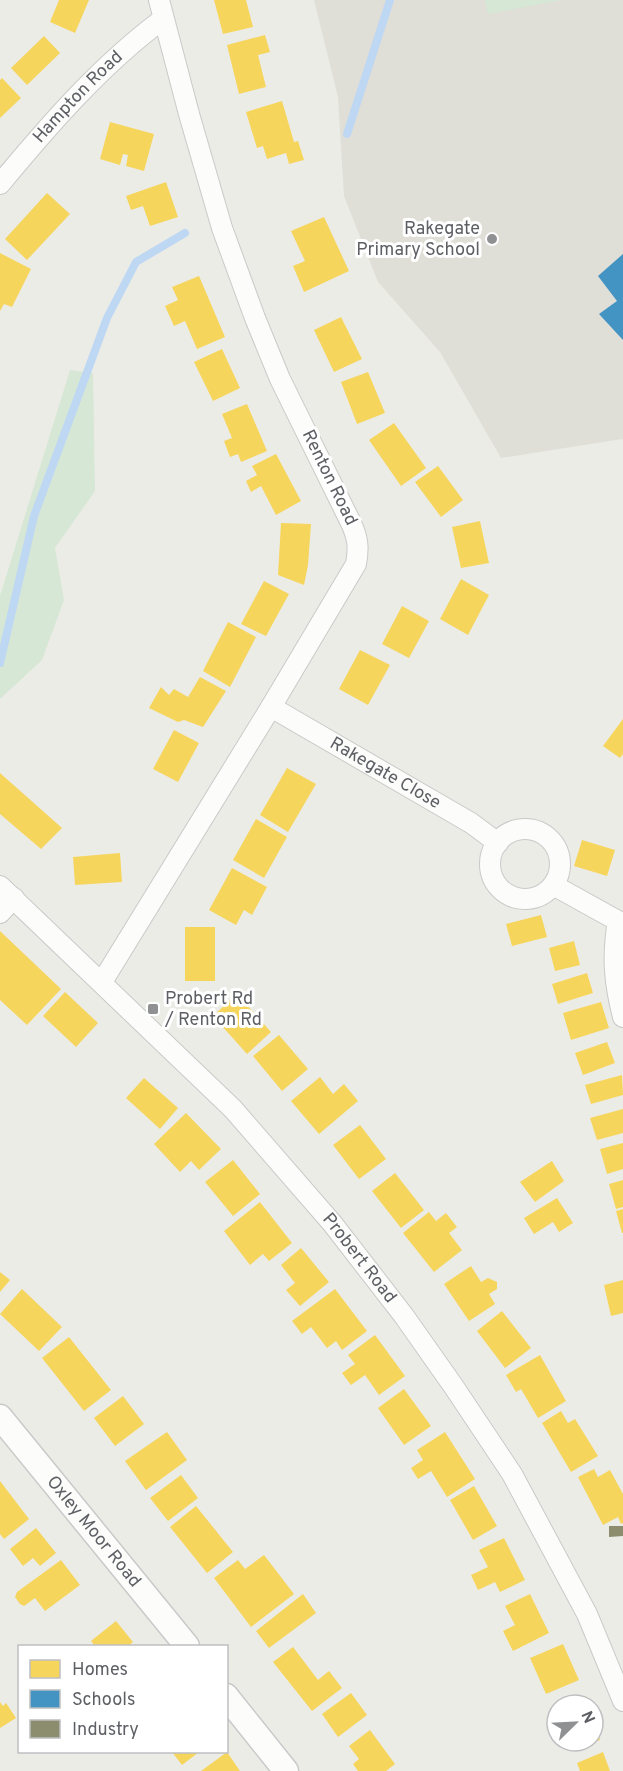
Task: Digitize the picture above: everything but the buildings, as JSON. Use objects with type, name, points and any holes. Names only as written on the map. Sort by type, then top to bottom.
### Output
[{"type":"street","name":"Hampton Road","points":[[0,184],[48,126],[139,37],[161,10]]},
{"type":"street","name":"Renton Road","points":[[102,982],[356,564],[358,551],[357,537],[280,379],[222,228],[161,10]]},
{"type":"street","name":"Rakegate Close","points":[[271,707],[471,823],[498,843]]},
{"type":"street","points":[[528,829],[540,832],[548,838],[559,855],[560,866],[553,885],[546,893],[525,899],[504,892],[492,874],[493,852],[498,843],[506,835],[517,830],[528,829]]},
{"type":"street","points":[[553,885],[620,915],[614,944],[614,973],[623,1017]]},
{"type":"street","points":[[0,913],[7,892]]},
{"type":"street","name":"Probert Road","points":[[7,892],[233,1109],[332,1223],[404,1316],[454,1387],[522,1493],[587,1614],[623,1701]]},
{"type":"street","name":"Oxley Moor Road","points":[[2,1422],[185,1645]]},
{"type":"street","points":[[228,1698],[286,1771]]},
{"type":"shaded area","name":"Rakegate Primary School","points":[[314,0],[623,0],[623,440],[501,458],[440,352],[378,282],[344,196],[338,97]]},
{"type":"green space","points":[[485,0],[562,0],[488,14]]},
{"type":"green space","points":[[70,370],[93,373],[95,491],[55,548],[64,600],[42,660],[0,699],[0,596]]},
{"type":"waterway","points":[[347,134],[390,0]]},
{"type":"waterway","points":[[0,663],[34,516],[107,318],[136,262],[185,233]]},
{"type":"place","name":"Rakegate Primary School","points":[[492,239]]},
{"type":"place","name":"Probert Rd / Renton Rd","points":[[153,1009]]}]
